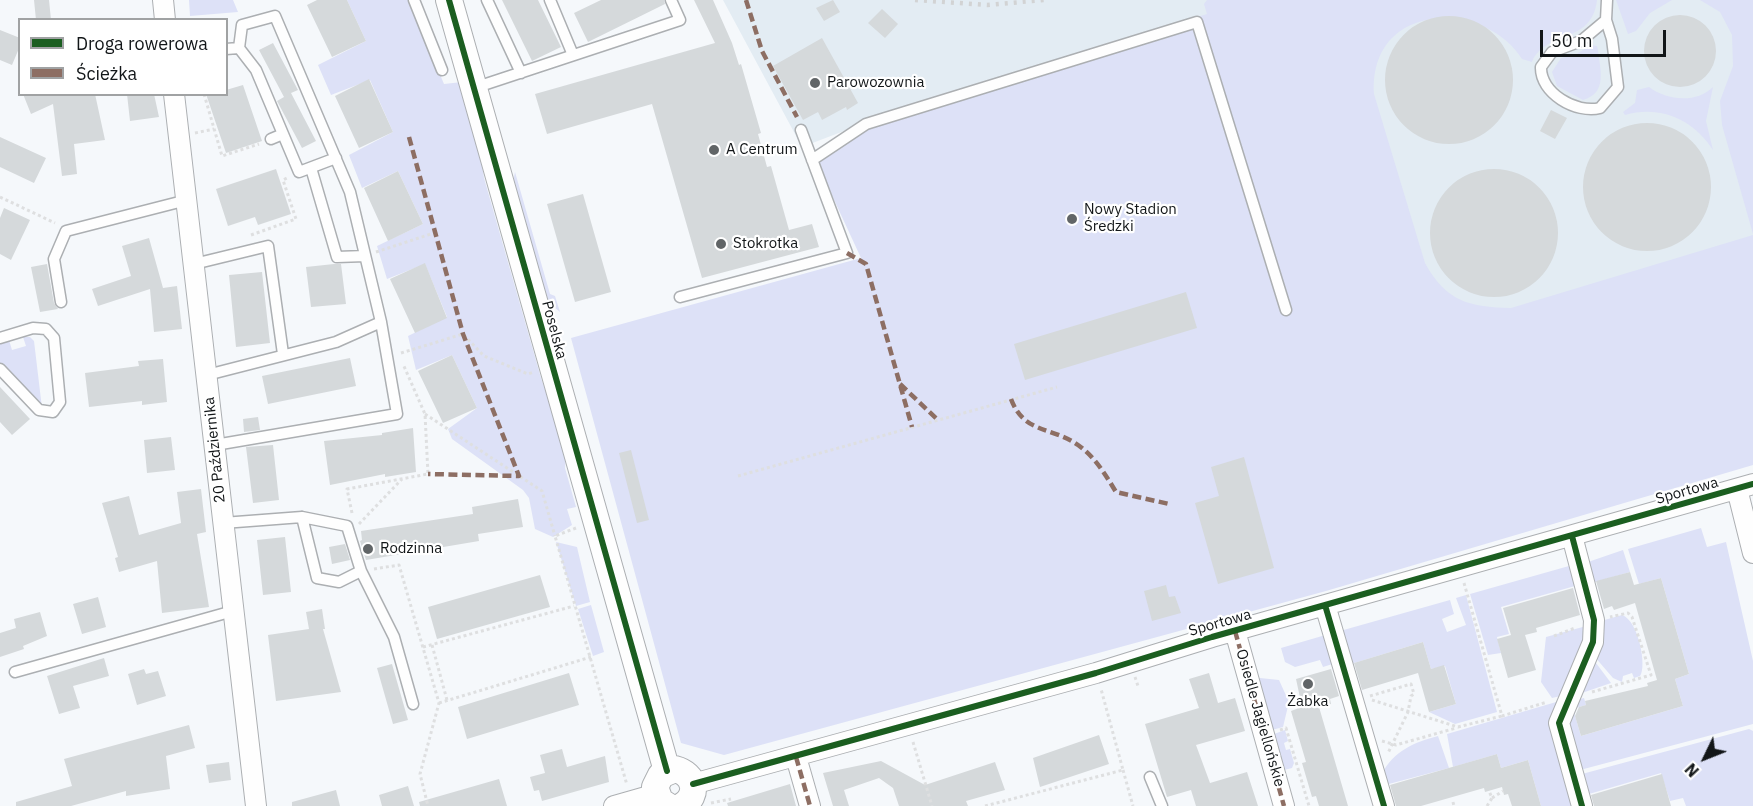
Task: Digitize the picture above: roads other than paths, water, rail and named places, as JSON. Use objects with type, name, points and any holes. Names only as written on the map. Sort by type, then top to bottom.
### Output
[{"type":"street","points":[[163,0],[165,18]]},
{"type":"street","name":"Poselska","points":[[449,0],[667,771]]},
{"type":"street","name":"20 Października","points":[[174,96],[256,806]]},
{"type":"street","points":[[1745,487],[1753,554]]},
{"type":"street","name":"Sportowa","points":[[687,795],[796,758],[909,725],[1096,674],[1325,605],[1745,487]]},
{"type":"street","points":[[1572,536],[1594,620],[1593,642],[1559,723],[1582,806]]},
{"type":"street","points":[[1325,605],[1384,806]]},
{"type":"street","name":"Osiedle Jagiellońskie","points":[[1235,631],[1284,806]]},
{"type":"street","points":[[796,758],[810,806]]},
{"type":"street","points":[[614,806],[662,800],[657,780],[667,771],[683,771],[687,795]]},
{"type":"lane","points":[[414,0],[442,70]]},
{"type":"lane","points":[[487,0],[521,74]]},
{"type":"lane","points":[[550,0],[573,55]]},
{"type":"lane","points":[[474,88],[680,20],[671,0]]},
{"type":"lane","points":[[1606,20],[1581,41],[1552,52],[1541,67],[1544,84],[1549,91],[1582,109],[1600,108],[1618,87],[1612,39],[1606,20],[1607,0]]},
{"type":"lane","points":[[215,445],[397,414],[381,322],[350,192],[336,158],[275,16],[242,25],[238,48],[256,70],[299,172],[336,158]]},
{"type":"lane","points":[[812,160],[866,124],[1197,22],[1286,310]]},
{"type":"lane","points":[[228,50],[238,48]]},
{"type":"lane","points":[[680,297],[847,253],[801,130]]},
{"type":"lane","points":[[268,140],[283,134]]},
{"type":"lane","points":[[306,170],[337,256],[365,256]]},
{"type":"lane","points":[[61,302],[54,259],[66,231],[187,200]]},
{"type":"lane","points":[[194,264],[268,246],[282,354]]},
{"type":"lane","points":[[207,375],[336,342],[381,322]]},
{"type":"lane","points":[[0,338],[33,328],[46,329],[54,338],[60,402],[53,412],[39,410],[0,369]]},
{"type":"lane","points":[[302,517],[317,578],[339,582],[361,571]]},
{"type":"lane","points":[[223,523],[302,517],[347,526],[361,571],[394,637],[413,704]]},
{"type":"lane","points":[[15,672],[233,611]]},
{"type":"lane","points":[[1150,777],[1162,806]]},
{"type":"railway","points":[[915,0],[987,5],[1044,0]]},
{"type":"place","name":"Parowozownia","points":[[815,83]]},
{"type":"place","name":"A Centrum","points":[[714,150]]},
{"type":"place","name":"Nowy Stadion Średzki","points":[[1072,219]]},
{"type":"place","name":"Stokrotka","points":[[721,244]]},
{"type":"place","name":"Rodzinna","points":[[368,549]]},
{"type":"place","name":"Żabka","points":[[1308,684]]}]
